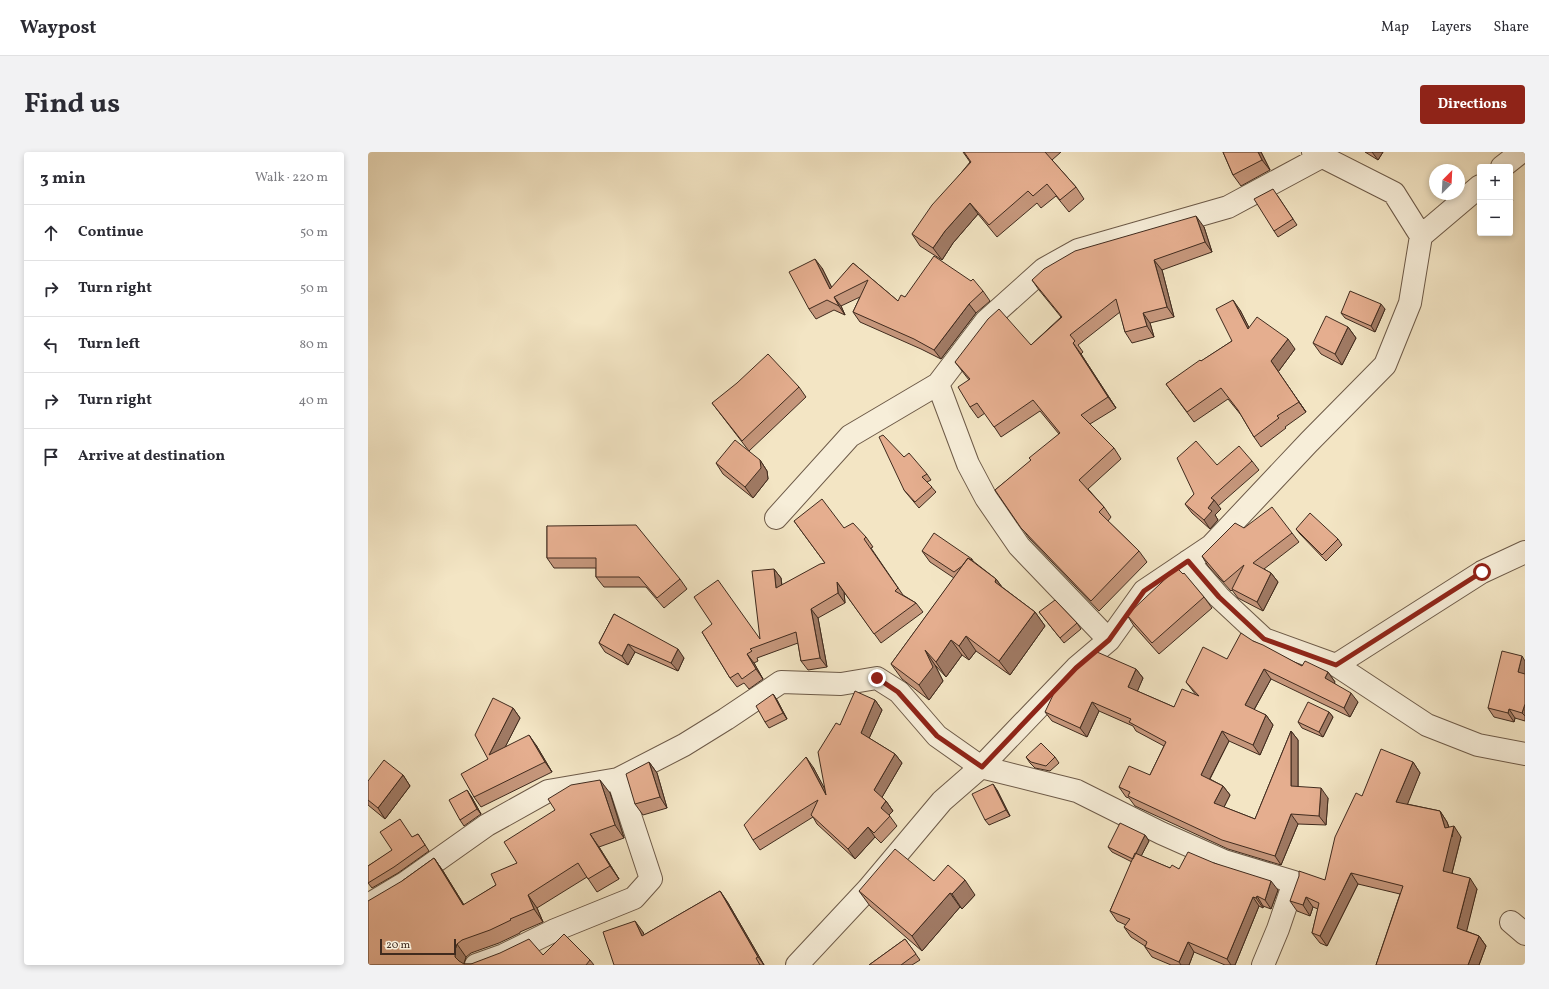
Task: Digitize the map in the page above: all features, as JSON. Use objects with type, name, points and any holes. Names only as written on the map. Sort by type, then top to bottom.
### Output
[{"type":"street","points":[[1506,164],[1521,152]]},
{"type":"street","points":[[776,518],[850,436],[938,384],[986,321],[1044,268],[1078,250],[1228,207],[1317,154],[1394,193],[1420,236],[1410,303],[1385,365],[1309,442],[1211,546],[1144,591],[1109,640],[1076,668],[982,767],[942,801],[868,888],[797,965]]},
{"type":"street","points":[[1420,236],[1477,188]]},
{"type":"street","points":[[938,384],[968,464],[986,498],[1019,546],[1109,640]]},
{"type":"street","points":[[1336,665],[1482,572],[1525,552]]},
{"type":"street","points":[[1188,561],[1219,597],[1264,639],[1336,665],[1427,724],[1478,746],[1525,754]]},
{"type":"street","points":[[368,905],[405,883],[487,825],[548,791],[618,779],[684,745],[781,682],[841,684],[877,678],[898,692],[937,736],[982,767],[1078,791],[1161,833],[1224,861],[1294,882],[1278,929],[1263,965]]},
{"type":"street","points":[[476,965],[504,955],[555,930],[634,898],[651,879],[618,779]]},
{"type":"building","points":[[964,152],[1045,152],[1076,187],[1060,200],[1047,184],[1033,196],[1028,191],[989,225],[970,203],[945,231],[933,248],[912,234],[932,205],[971,162]]},
{"type":"building","points":[[1223,152],[1258,152],[1262,160],[1233,175]]},
{"type":"building","points":[[1273,189],[1293,219],[1274,231],[1254,199]]},
{"type":"building","points":[[1196,216],[1205,242],[1154,260],[1167,307],[1143,313],[1147,326],[1125,332],[1116,299],[1070,335],[1075,341],[1073,343],[1108,397],[1081,415],[1114,448],[1079,480],[1104,507],[1099,512],[1139,551],[1091,601],[1021,528],[995,490],[1031,460],[1029,458],[1060,433],[1033,400],[994,427],[977,403],[970,407],[958,387],[970,379],[955,362],[988,319],[999,309],[1031,345],[1062,317],[1032,280],[1044,269],[1075,251]]},
{"type":"building","points":[[934,256],[971,281],[973,279],[983,291],[969,304],[934,350],[914,339],[853,312],[868,280],[834,297],[839,306],[827,300],[809,309],[789,272],[815,259],[830,289],[853,263],[898,301],[901,295],[905,297]]},
{"type":"building","points":[[1350,291],[1381,304],[1371,326],[1341,313]]},
{"type":"building","points":[[1233,300],[1248,329],[1257,317],[1288,339],[1271,361],[1299,402],[1277,416],[1279,418],[1254,437],[1238,410],[1221,388],[1187,412],[1166,384],[1200,360],[1201,361],[1232,341],[1216,309]]},
{"type":"building","points":[[1326,316],[1348,327],[1335,354],[1313,343]]},
{"type":"building","points":[[768,354],[799,387],[742,441],[712,403],[737,383]]},
{"type":"building","points":[[883,435],[904,457],[909,453],[927,474],[922,477],[932,487],[915,502],[904,490],[879,437]]},
{"type":"building","points":[[735,440],[760,460],[761,468],[745,487],[716,463]]},
{"type":"building","points":[[1196,441],[1217,465],[1239,446],[1252,461],[1211,498],[1214,500],[1208,508],[1212,511],[1204,520],[1185,504],[1194,494],[1177,458]]},
{"type":"building","points":[[822,499],[844,528],[853,523],[866,537],[864,539],[898,588],[895,591],[916,603],[874,634],[837,582],[838,593],[811,609],[820,658],[801,661],[796,632],[750,649],[752,651],[747,654],[756,669],[742,679],[738,673],[730,678],[702,632],[712,624],[694,597],[718,580],[760,639],[752,571],[774,569],[776,588],[820,564],[825,563],[794,521]]},
{"type":"building","points":[[1272,507],[1292,533],[1253,563],[1271,573],[1257,602],[1232,589],[1244,565],[1224,582],[1202,556],[1235,523],[1244,528]]},
{"type":"building","points":[[1310,513],[1338,539],[1322,555],[1296,529]]},
{"type":"building","points":[[636,525],[680,579],[657,598],[639,577],[596,577],[596,558],[547,558],[547,526]]},
{"type":"building","points":[[934,533],[972,559],[971,560],[968,558],[962,566],[954,572],[922,551]]},
{"type":"building","points":[[968,558],[996,579],[995,582],[1035,612],[999,661],[966,636],[959,646],[951,640],[936,662],[925,650],[933,667],[919,685],[891,664]]},
{"type":"building","points":[[1177,568],[1183,574],[1184,573],[1204,597],[1152,643],[1127,615]]},
{"type":"building","points":[[1055,600],[1077,623],[1060,638],[1039,612]]},
{"type":"building","points":[[614,614],[678,649],[671,663],[628,644],[622,656],[599,643]]},
{"type":"building","points":[[1241,633],[1253,641],[1302,666],[1305,661],[1328,672],[1325,678],[1351,693],[1344,708],[1264,669],[1245,705],[1266,715],[1253,745],[1222,731],[1201,775],[1223,786],[1214,803],[1255,819],[1291,731],[1291,786],[1321,788],[1319,816],[1291,814],[1275,856],[1222,840],[1128,796],[1130,792],[1119,787],[1129,766],[1150,775],[1166,742],[1129,722],[1131,719],[1092,702],[1080,728],[1045,712],[1054,693],[1078,668],[1097,652],[1136,669],[1128,687],[1174,707],[1182,689],[1199,696],[1186,682],[1203,647],[1227,659]]},
{"type":"building","points":[[1502,651],[1522,656],[1518,672],[1525,674],[1525,704],[1522,713],[1509,709],[1508,713],[1488,708]]},
{"type":"building","points":[[855,691],[875,700],[861,733],[895,754],[874,790],[886,801],[881,808],[890,816],[874,833],[868,827],[848,849],[811,815],[818,800],[753,840],[744,825],[806,757],[826,795],[818,752],[836,723],[840,725]]},
{"type":"building","points":[[773,694],[783,713],[765,722],[756,706]]},
{"type":"building","points":[[493,698],[513,708],[489,755],[529,735],[545,762],[474,797],[461,774],[488,759],[475,735]]},
{"type":"building","points":[[1308,702],[1329,712],[1319,732],[1298,722]]},
{"type":"building","points":[[1041,743],[1055,757],[1046,766],[1031,762],[1026,757]]},
{"type":"building","points":[[1381,749],[1413,762],[1396,802],[1440,811],[1445,828],[1454,826],[1443,871],[1470,878],[1457,928],[1479,936],[1468,965],[1376,965],[1403,886],[1351,873],[1320,936],[1312,933],[1319,903],[1306,897],[1303,905],[1290,901],[1299,876],[1299,871],[1325,880],[1335,837],[1356,793],[1362,796]]},
{"type":"building","points":[[384,760],[403,775],[378,808],[368,800],[368,781]]},
{"type":"building","points":[[649,762],[660,797],[635,804],[626,774]]},
{"type":"building","points":[[600,780],[615,825],[590,834],[610,866],[588,879],[578,863],[528,895],[534,909],[510,919],[511,920],[490,930],[462,940],[457,944],[455,950],[455,957],[459,961],[464,964],[471,964],[500,953],[529,939],[543,955],[564,934],[590,960],[586,965],[368,965],[368,901],[402,881],[434,858],[463,905],[496,885],[491,874],[517,863],[504,842],[555,810],[548,799],[571,785]]},
{"type":"building","points":[[993,784],[1006,810],[985,820],[972,794]]},
{"type":"building","points":[[467,790],[477,809],[460,820],[449,800]]},
{"type":"building","points":[[400,819],[412,837],[418,834],[425,845],[368,883],[368,866],[392,850],[380,832]]},
{"type":"building","points":[[1120,823],[1145,835],[1133,859],[1108,847]]},
{"type":"building","points":[[895,849],[934,881],[948,865],[965,880],[952,894],[950,893],[912,936],[859,891]]},
{"type":"building","points":[[1188,852],[1214,863],[1271,881],[1265,900],[1257,896],[1256,898],[1253,897],[1227,959],[1188,942],[1179,962],[1145,947],[1147,942],[1124,927],[1130,919],[1110,911],[1135,853],[1170,868],[1172,865],[1179,869]]},
{"type":"building","points":[[720,891],[758,957],[756,958],[760,965],[614,965],[603,932],[635,921],[642,936]]},
{"type":"building","points":[[905,939],[916,954],[901,965],[869,965]]},
{"type":"route","points":[[877,678],[898,692],[937,736],[982,767],[1076,668],[1109,640],[1144,591],[1188,561],[1219,597],[1264,639],[1336,665],[1482,572]]}]
